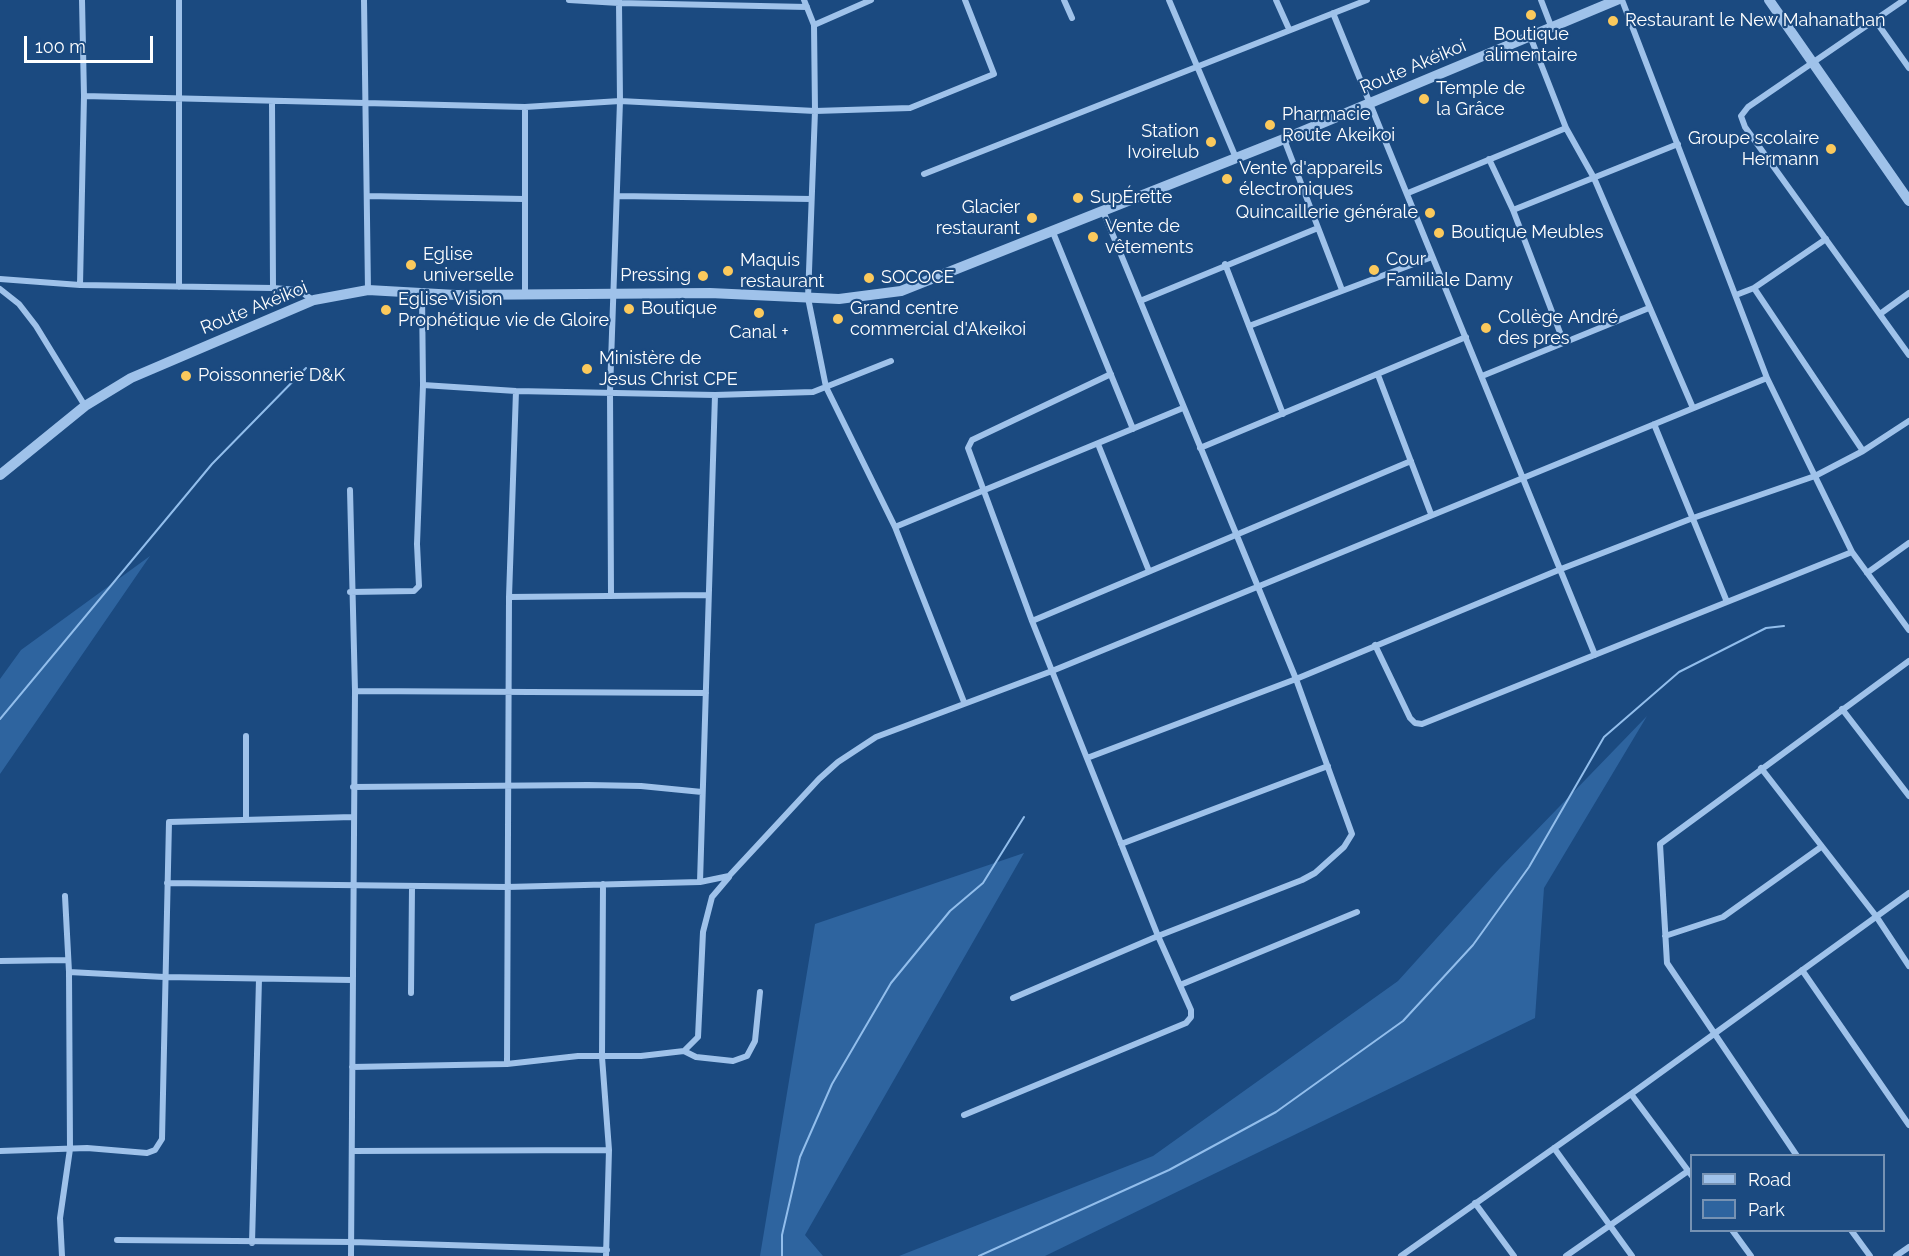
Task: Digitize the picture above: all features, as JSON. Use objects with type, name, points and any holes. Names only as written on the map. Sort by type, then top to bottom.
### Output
[{"type":"street","points":[[80,285],[84,96],[82,0]]},
{"type":"street","points":[[179,0],[179,287]]},
{"type":"street","points":[[364,0],[368,290]]},
{"type":"street","points":[[569,0],[806,3],[814,25],[814,111],[808,298],[826,387],[895,527],[964,702]]},
{"type":"street","points":[[814,25],[871,0]]},
{"type":"street","points":[[84,96],[525,108],[620,101],[814,111],[918,107],[991,78],[993,70],[965,0]]},
{"type":"street","points":[[1064,0],[1072,18]]},
{"type":"street","points":[[1169,0],[1236,158]]},
{"type":"street","points":[[1276,0],[1289,29]]},
{"type":"street","points":[[924,174],[1367,0]]},
{"type":"street","points":[[1541,0],[1551,26]]},
{"type":"street","name":"Route Akéikoi","points":[[0,475],[85,406],[131,378],[314,300],[368,290],[615,296],[710,293],[839,299],[901,291],[1284,139],[1617,0]]},
{"type":"street","points":[[1622,0],[1767,378],[1852,552],[1909,630]]},
{"type":"street","points":[[1769,0],[1909,201]]},
{"type":"street","points":[[1904,0],[1748,107],[1742,116],[1745,127],[1909,355]]},
{"type":"street","points":[[611,595],[610,391],[618,196],[619,2]]},
{"type":"street","points":[[1333,13],[1595,655]]},
{"type":"street","points":[[1875,20],[1909,68]]},
{"type":"street","points":[[1530,36],[1566,128],[1594,178],[1693,408]]},
{"type":"street","points":[[272,101],[273,288]]},
{"type":"street","points":[[525,108],[525,294]]},
{"type":"street","points":[[1408,193],[1566,128]]},
{"type":"street","points":[[1284,139],[1342,290]]},
{"type":"street","points":[[1513,210],[1678,144]]},
{"type":"street","points":[[1489,159],[1513,210],[1564,343]]},
{"type":"street","points":[[367,196],[524,199]]},
{"type":"street","points":[[618,196],[811,199]]},
{"type":"street","points":[[1013,998],[1158,936],[1302,880],[1315,873],[1344,847],[1352,834],[1296,679],[1103,209]]},
{"type":"street","points":[[1140,301],[1225,264],[1318,228]]},
{"type":"street","points":[[1052,230],[1133,429]]},
{"type":"street","points":[[1736,295],[1754,288],[1826,239]]},
{"type":"street","points":[[1249,326],[1432,257]]},
{"type":"street","points":[[1225,264],[1283,414]]},
{"type":"street","points":[[0,279],[80,285],[273,288],[298,290],[314,300]]},
{"type":"street","points":[[1754,288],[1863,451]]},
{"type":"street","points":[[0,289],[19,304],[36,326],[85,406]]},
{"type":"street","points":[[350,592],[414,591],[419,586],[417,544],[423,385],[422,293]]},
{"type":"street","points":[[1880,314],[1909,293]]},
{"type":"street","points":[[1482,376],[1649,308]]},
{"type":"street","points":[[1200,448],[1466,337]]},
{"type":"street","points":[[423,385],[516,391],[610,391],[715,395],[813,392],[891,361]]},
{"type":"street","points":[[964,1115],[1186,1023],[1191,1017],[1191,1010],[1158,936],[1032,621],[968,448],[972,440],[1111,374]]},
{"type":"street","points":[[1378,375],[1431,514]]},
{"type":"street","points":[[684,1051],[698,1037],[703,933],[712,897],[729,876],[838,762],[876,736],[1052,671],[1767,378]]},
{"type":"street","points":[[507,1064],[509,597],[516,391]]},
{"type":"street","points":[[699,882],[715,395]]},
{"type":"street","points":[[895,527],[1183,408]]},
{"type":"street","points":[[1087,758],[1296,679],[1561,569],[1694,518],[1815,476],[1863,451],[1909,421]]},
{"type":"street","points":[[1654,424],[1727,602]]},
{"type":"street","points":[[1098,444],[1149,571]]},
{"type":"street","points":[[1032,621],[1411,461]]},
{"type":"street","points":[[350,490],[350,592],[355,691],[351,1256]]},
{"type":"street","points":[[1868,573],[1909,543]]},
{"type":"street","points":[[1375,645],[1410,718],[1422,724],[1852,552]]},
{"type":"street","points":[[509,597],[707,595]]},
{"type":"street","points":[[1796,1154],[1671,970],[1666,955],[1660,844],[1909,661]]},
{"type":"street","points":[[355,691],[706,693]]},
{"type":"street","points":[[1842,709],[1909,796]]},
{"type":"street","points":[[246,736],[246,820]]},
{"type":"street","points":[[1121,844],[1328,766]]},
{"type":"street","points":[[1761,768],[1876,916],[1909,966]]},
{"type":"street","points":[[353,787],[508,784],[641,786],[702,792]]},
{"type":"street","points":[[0,1151],[103,1149],[147,1153],[155,1150],[162,1139],[169,822],[353,817]]},
{"type":"street","points":[[1665,936],[1723,917],[1821,847]]},
{"type":"street","points":[[167,883],[352,887],[507,886],[699,882],[729,876]]},
{"type":"street","points":[[117,1240],[252,1243],[352,1242],[607,1253],[609,1150],[603,1057],[603,884]]},
{"type":"street","points":[[411,993],[412,887]]},
{"type":"street","points":[[1401,1256],[1631,1094],[1909,893]]},
{"type":"street","points":[[62,1256],[60,1218],[70,1149],[69,972],[65,896]]},
{"type":"street","points":[[1180,985],[1357,912]]},
{"type":"street","points":[[0,961],[68,960]]},
{"type":"street","points":[[1802,970],[1909,1125]]},
{"type":"street","points":[[69,972],[164,977],[352,980]]},
{"type":"street","points":[[252,1243],[259,979]]},
{"type":"street","points":[[352,1067],[507,1064],[578,1056],[641,1056],[684,1051],[696,1058],[733,1061],[747,1056],[755,1041],[760,992]]},
{"type":"street","points":[[1566,1256],[1690,1174],[1631,1094]]},
{"type":"street","points":[[1554,1148],[1632,1256]]},
{"type":"street","points":[[352,1151],[609,1150]]},
{"type":"street","points":[[1475,1203],[1514,1256]]},
{"type":"street","points":[[1733,1232],[1751,1256]]},
{"type":"street","points":[[1852,1232],[1870,1256]]},
{"type":"street","points":[[1896,1256],[1909,1247]]},
{"type":"green space","points":[[150,556],[0,774],[0,679],[21,650]]},
{"type":"green space","points":[[1647,716],[1544,888],[1535,1018],[1045,1256],[899,1256],[1153,1156],[1398,981],[1500,868]]},
{"type":"green space","points":[[1024,853],[805,1235],[823,1256],[760,1256],[815,924]]},
{"type":"waterway","points":[[0,719],[212,464],[306,368]]},
{"type":"waterway","points":[[979,1256],[1169,1170],[1276,1112],[1403,1021],[1473,945],[1529,867],[1604,737],[1679,672],[1766,628],[1784,626]]},
{"type":"waterway","points":[[782,1256],[782,1235],[800,1157],[832,1084],[891,983],[950,911],[983,883],[1024,817]]},
{"type":"place","name":"Boutique alimentaire","points":[[1531,15]]},
{"type":"place","name":"Restaurant le New Mahanathan","points":[[1613,21]]},
{"type":"place","name":"Temple de la Grâce","points":[[1424,99]]},
{"type":"place","name":"Pharmacie Route Akeikoi","points":[[1270,125]]},
{"type":"place","name":"Station Ivoirelub","points":[[1211,142]]},
{"type":"place","name":"Groupe scolaire Hermann","points":[[1831,149]]},
{"type":"place","name":"Vente d'appareils électroniques","points":[[1227,179]]},
{"type":"place","name":"SupÉrette","points":[[1078,198]]},
{"type":"place","name":"Quincaillerie générale","points":[[1430,213]]},
{"type":"place","name":"Glacier restaurant","points":[[1032,218]]},
{"type":"place","name":"Boutique Meubles","points":[[1439,233]]},
{"type":"place","name":"Vente de vêtements","points":[[1093,237]]},
{"type":"place","name":"Eglise universelle","points":[[411,265]]},
{"type":"place","name":"Cour Familiale Damy","points":[[1374,270]]},
{"type":"place","name":"Maquis restaurant","points":[[728,271]]},
{"type":"place","name":"Pressing","points":[[703,276]]},
{"type":"place","name":"SOCOCE","points":[[869,278]]},
{"type":"place","name":"Boutique","points":[[629,309]]},
{"type":"place","name":"Eglise Vision Prophétique vie de Gloire","points":[[386,310]]},
{"type":"place","name":"Canal +","points":[[759,313]]},
{"type":"place","name":"Grand centre commercial d'Akeikoi","points":[[838,319]]},
{"type":"place","name":"Collège André des pres","points":[[1486,328]]},
{"type":"place","name":"Ministère de Jesus Christ CPE","points":[[587,369]]},
{"type":"place","name":"Poissonnerie D&K","points":[[186,376]]}]
